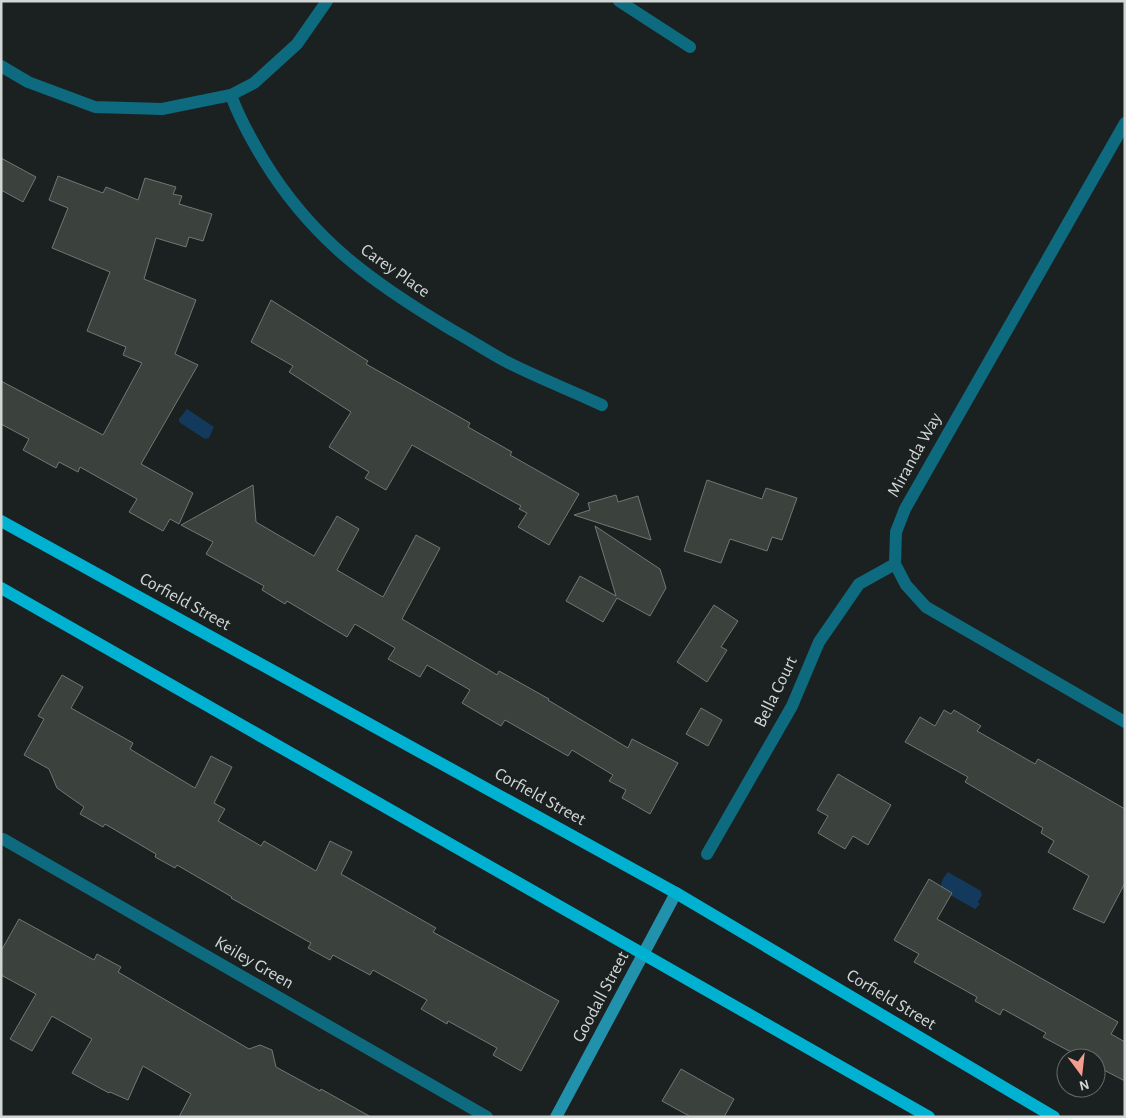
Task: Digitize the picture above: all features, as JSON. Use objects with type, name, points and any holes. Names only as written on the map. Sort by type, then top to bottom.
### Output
[{"type":"main road","name":"Corfield Street","points":[[1,521],[676,893],[1054,1117]]},
{"type":"main road","points":[[1,588],[645,953],[929,1117]]},
{"type":"street","points":[[1,66],[28,82],[95,107],[162,109],[231,95],[254,83],[297,44],[328,1]]},
{"type":"street","points":[[619,1],[690,47]]},
{"type":"street","name":"Carey Place","points":[[231,95],[248,135],[272,173],[304,217],[337,250],[380,285],[505,361],[602,405]]},
{"type":"street","name":"Miranda Way","points":[[895,564],[896,532],[905,508],[1125,123]]},
{"type":"street","points":[[895,564],[906,585],[926,607],[1125,722]]},
{"type":"street","name":"Bella Court","points":[[707,854],[792,706],[819,642],[859,584],[895,564]]},
{"type":"street","name":"Keiley Green","points":[[3,839],[487,1117]]},
{"type":"street","name":"Goodall Street","points":[[556,1117],[676,893]]},
{"type":"water","points":[[187,409],[214,427],[209,438],[205,439],[179,422],[179,419]]},
{"type":"water","points":[[948,872],[981,891],[982,895],[978,902],[980,904],[975,909],[943,891],[941,884]]},
{"type":"building","points":[[1,158],[36,177],[23,202],[1,190]]},
{"type":"building","points":[[58,176],[103,193],[106,187],[138,200],[145,178],[176,187],[173,194],[182,196],[179,204],[212,214],[203,241],[189,237],[186,247],[156,238],[144,279],[196,300],[175,354],[198,365],[141,464],[193,493],[179,524],[170,519],[163,531],[129,512],[137,499],[80,467],[78,472],[59,462],[56,468],[23,450],[29,439],[1,424],[1,381],[103,435],[142,363],[123,355],[126,347],[87,331],[110,272],[52,248],[68,208],[49,200]]},
{"type":"building","points":[[271,300],[368,361],[366,364],[470,423],[468,427],[512,452],[510,455],[579,494],[549,545],[518,527],[527,513],[519,509],[521,506],[412,445],[386,490],[365,478],[369,472],[329,447],[351,412],[289,372],[293,366],[251,342]]},
{"type":"building","points":[[707,480],[762,499],[766,488],[797,498],[782,540],[772,537],[767,551],[730,539],[721,563],[684,551]]},
{"type":"building","points":[[253,485],[256,522],[314,556],[337,516],[359,529],[337,570],[383,597],[416,535],[440,548],[402,619],[497,675],[499,671],[549,699],[628,748],[632,739],[678,763],[650,814],[622,798],[626,790],[609,781],[613,775],[572,750],[568,756],[505,720],[501,726],[462,703],[470,690],[427,665],[420,677],[388,659],[395,648],[355,624],[347,637],[287,601],[285,604],[262,590],[264,586],[206,554],[213,542],[181,525]]},
{"type":"building","points":[[616,495],[618,502],[638,496],[651,540],[574,515],[590,510],[588,503]]},
{"type":"building","points":[[595,526],[660,569],[666,588],[650,616],[617,598],[603,622],[566,601],[580,576],[616,596]]},
{"type":"building","points":[[714,605],[738,621],[721,647],[727,650],[707,682],[677,662]]},
{"type":"building","points":[[62,675],[83,687],[71,708],[133,743],[130,749],[195,788],[211,756],[232,767],[214,803],[225,809],[218,821],[261,846],[264,841],[316,871],[330,841],[352,852],[341,874],[436,928],[433,932],[559,1001],[521,1071],[493,1055],[497,1048],[448,1021],[447,1024],[421,1009],[427,1000],[373,970],[370,975],[333,955],[330,960],[308,948],[311,943],[177,865],[175,868],[155,857],[156,854],[105,824],[103,827],[80,814],[84,807],[57,788],[49,769],[24,755],[44,719],[38,716]]},
{"type":"building","points":[[701,708],[722,720],[708,746],[686,734]]},
{"type":"building","points":[[944,710],[951,714],[954,710],[981,726],[977,731],[1035,764],[1038,759],[1125,809],[1125,883],[1104,923],[1073,909],[1089,876],[1048,852],[1054,841],[1041,833],[1043,828],[965,782],[968,777],[905,742],[920,717],[935,726]]},
{"type":"building","points":[[838,774],[891,805],[868,845],[853,836],[845,849],[818,833],[828,816],[817,810]]},
{"type":"building","points":[[929,879],[952,893],[937,919],[1118,1022],[1111,1034],[1125,1042],[1125,1081],[1106,1071],[1106,1048],[1063,1048],[1043,1037],[1046,1033],[1003,1009],[1000,1015],[975,1001],[977,997],[914,962],[919,954],[894,940]]},
{"type":"building","points":[[19,919],[94,960],[97,954],[121,967],[118,972],[249,1049],[260,1045],[272,1050],[276,1067],[371,1117],[179,1117],[191,1094],[143,1066],[128,1100],[109,1093],[72,1073],[92,1039],[52,1016],[32,1051],[10,1039],[36,994],[1,975],[1,951]]},
{"type":"building","points":[[681,1069],[734,1099],[724,1117],[691,1117],[662,1101]]}]
